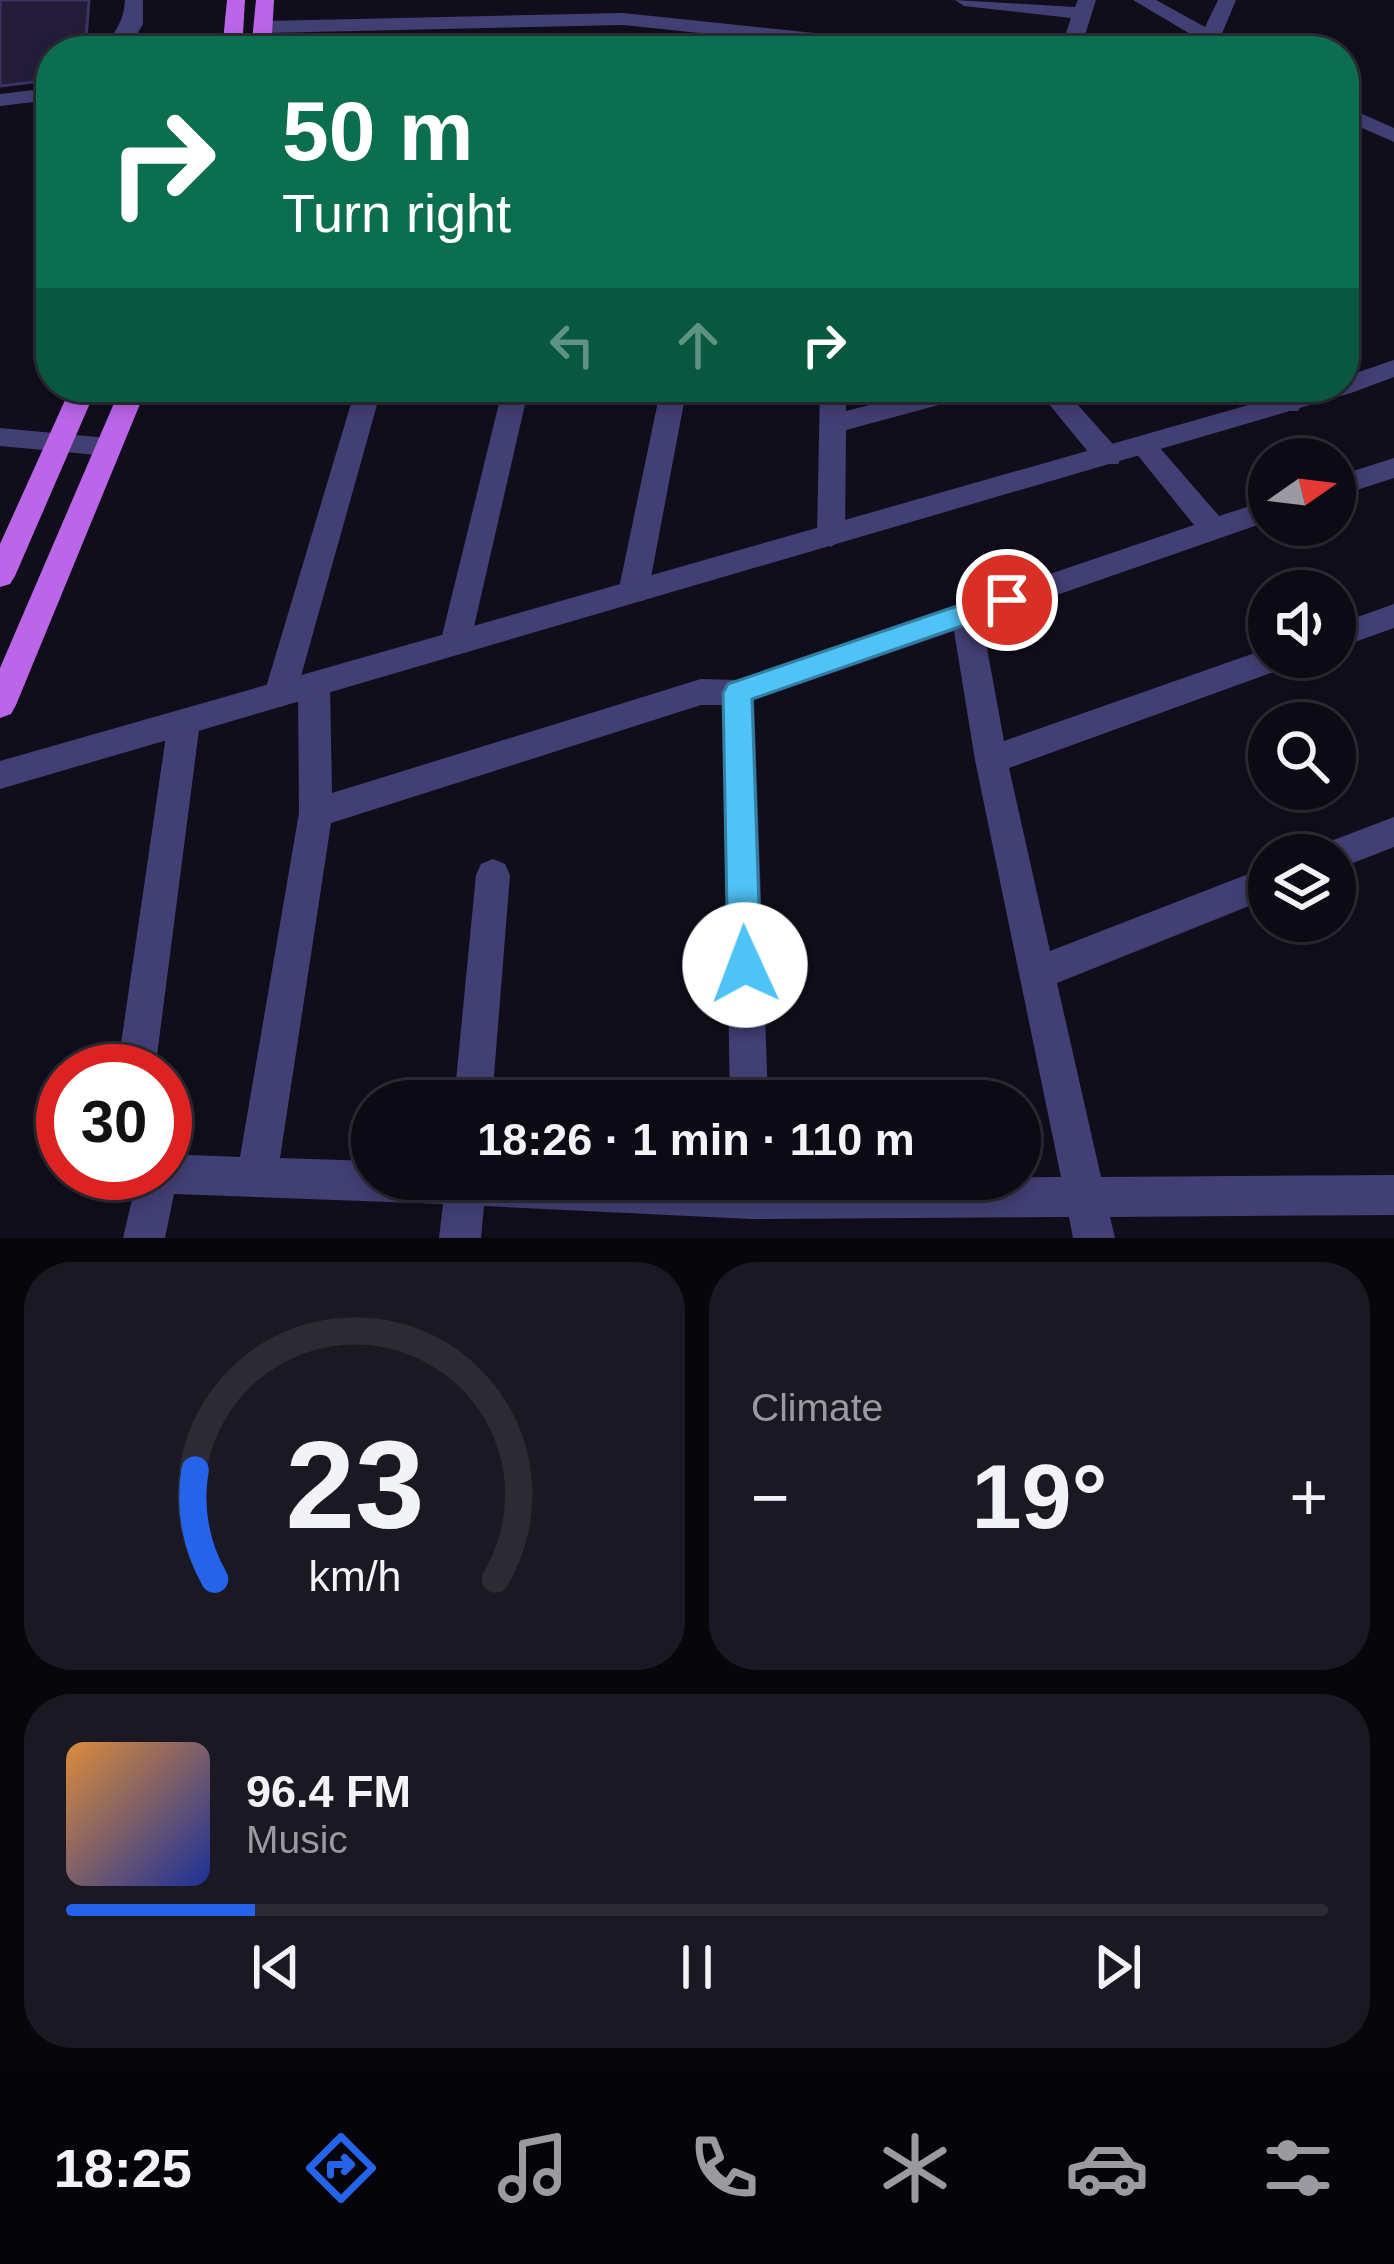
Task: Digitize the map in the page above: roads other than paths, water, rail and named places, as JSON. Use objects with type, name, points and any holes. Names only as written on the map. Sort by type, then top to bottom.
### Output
[{"type":"main road","points":[[233,36],[236,0]]},
{"type":"main road","points":[[265,0],[265,36]]},
{"type":"main road","points":[[0,577],[77,402]]},
{"type":"main road","points":[[0,705],[128,402]]},
{"type":"street","points":[[123,36],[133,24],[134,0]]},
{"type":"street","points":[[602,0],[623,19]]},
{"type":"street","points":[[964,0],[1085,7],[1075,36]]},
{"type":"street","points":[[1142,0],[1206,36]]},
{"type":"street","points":[[1211,36],[1227,0]]},
{"type":"street","points":[[267,27],[623,19],[763,36]]},
{"type":"street","points":[[450,36],[454,21]]},
{"type":"street","points":[[0,100],[36,96]]},
{"type":"street","points":[[1359,123],[1394,136]]},
{"type":"street","points":[[1359,381],[1394,368]]},
{"type":"street","points":[[280,694],[365,402]]},
{"type":"street","points":[[455,644],[512,402]]},
{"type":"street","points":[[633,593],[671,402]]},
{"type":"street","points":[[831,536],[832,402]]},
{"type":"street","points":[[832,424],[916,402]]},
{"type":"street","points":[[1061,402],[1108,457]]},
{"type":"street","points":[[0,775],[1144,447],[1268,402]]},
{"type":"street","points":[[0,437],[108,447]]},
{"type":"street","points":[[1144,447],[1214,529]]},
{"type":"street","points":[[1356,480],[1394,468]]},
{"type":"street","points":[[316,813],[700,692],[738,693],[1248,517]]},
{"type":"street","points":[[965,614],[1091,1219]]},
{"type":"street","points":[[1356,630],[1394,616]]},
{"type":"street","points":[[992,760],[1248,668]]},
{"type":"street","points":[[257,1177],[316,813],[314,685]]},
{"type":"street","points":[[738,693],[748,1080]]},
{"type":"street","points":[[140,1044],[184,722]]},
{"type":"street","points":[[1356,847],[1394,832]]},
{"type":"street","points":[[475,1080],[493,874]]},
{"type":"street","points":[[1039,973],[1248,890]]},
{"type":"street","points":[[192,1174],[351,1179]]},
{"type":"street","points":[[876,1200],[1091,1219],[1394,1195]]},
{"type":"street","points":[[144,1238],[152,1200]]},
{"type":"street","points":[[460,1238],[464,1200]]}]
